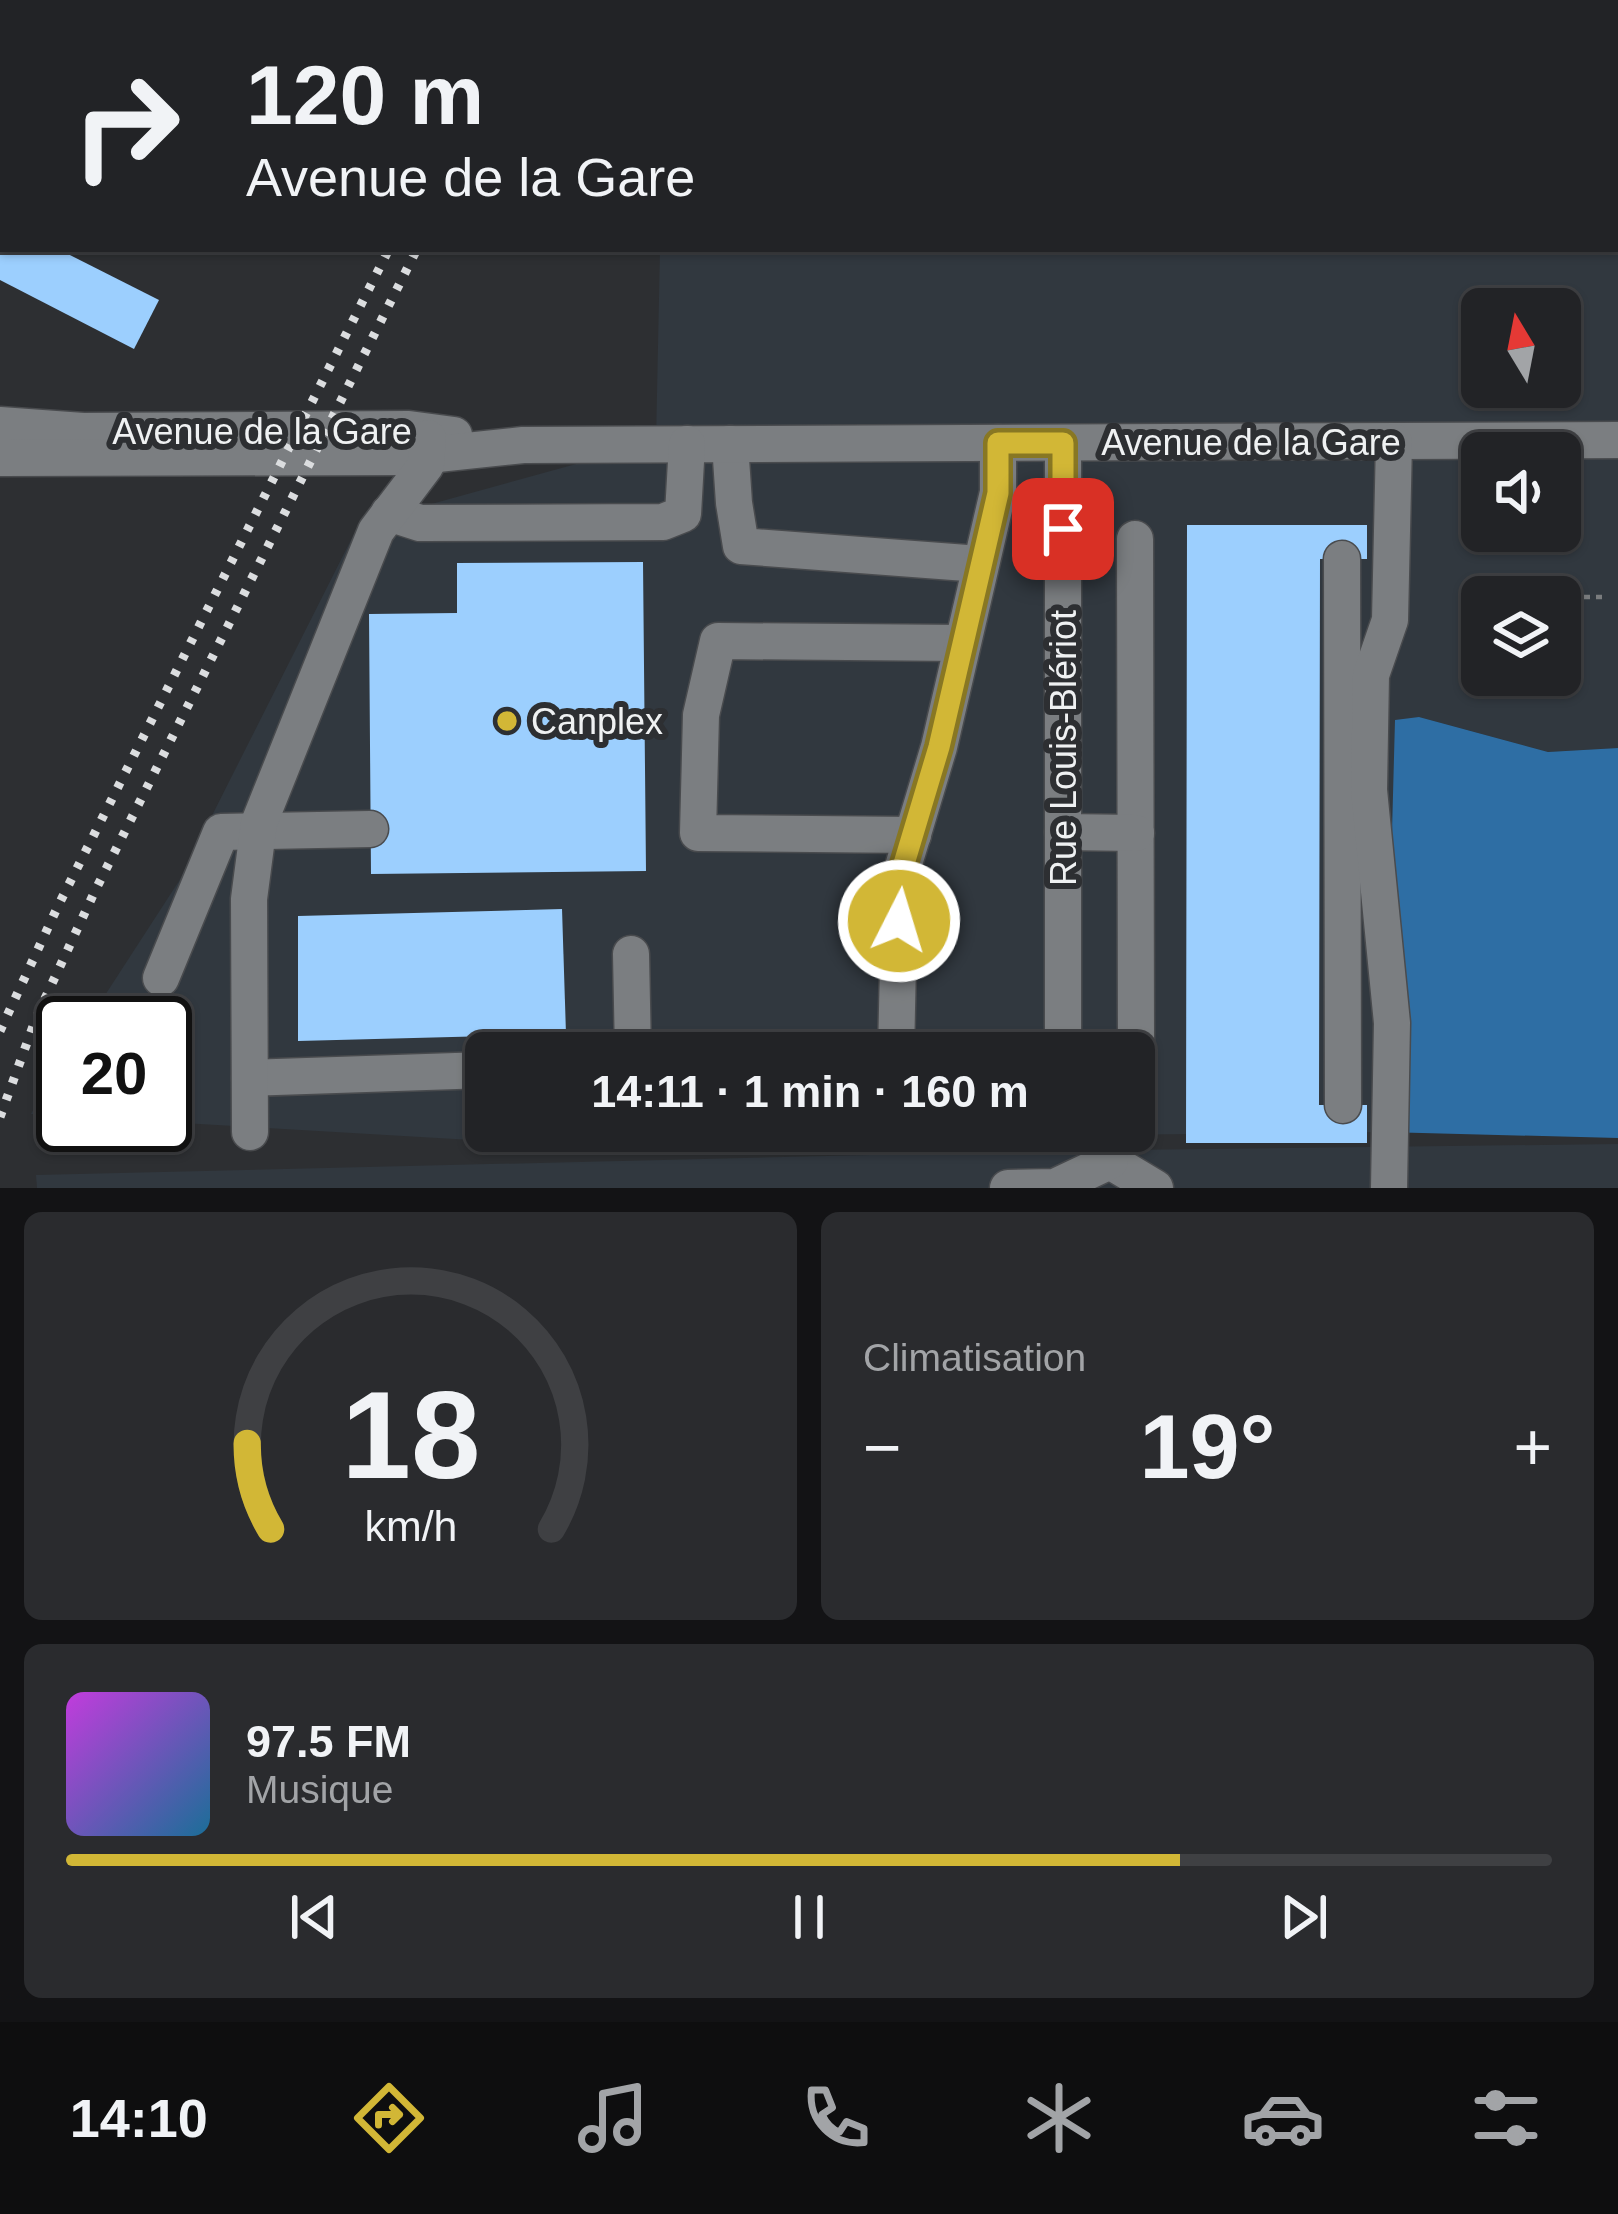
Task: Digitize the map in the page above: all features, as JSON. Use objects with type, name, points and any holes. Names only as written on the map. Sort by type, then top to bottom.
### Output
[{"type":"street","name":"Avenue de la Gare","points":[[0,425],[524,445],[1618,440]]},
{"type":"street","points":[[1343,1105],[1342,1023],[1357,675],[1390,620],[1394,442]]},
{"type":"street","name":"Avenue de la Gare","points":[[0,458],[428,443]]},
{"type":"street","points":[[250,1132],[250,899],[257,831],[368,550],[389,513],[422,472],[428,443]]},
{"type":"street","points":[[896,1032],[900,877],[939,747],[998,493],[998,443]]},
{"type":"street","name":"Rue Louis-Blériot","points":[[1063,443],[1063,1032]]},
{"type":"street","points":[[389,513],[420,523],[663,522],[683,514],[686,444]]},
{"type":"street","points":[[730,444],[741,546],[980,564]]},
{"type":"street","points":[[1135,539],[1136,1032]]},
{"type":"street","points":[[1342,559],[1392,1023],[1389,1188]]},
{"type":"street","points":[[913,835],[698,833],[701,715],[718,641],[962,643]]},
{"type":"street","points":[[161,978],[221,832],[370,829]]},
{"type":"street","points":[[1063,832],[1136,833]]},
{"type":"street","points":[[632,954],[632,1032]]},
{"type":"street","points":[[1342,1023],[1392,1023]]},
{"type":"street","points":[[250,1078],[465,1071]]},
{"type":"street","points":[[1102,1152],[1154,1188]]},
{"type":"street","points":[[1008,1188],[1054,1187],[1110,1161]]},
{"type":"path","points":[[1584,597],[1608,597]]},
{"type":"shaded area","points":[[660,252],[1618,252],[1618,748],[1548,752],[1419,717],[1384,1132],[1155,1134],[1155,1032],[465,1032],[465,1140],[192,1124],[192,996],[104,996],[179,881],[359,524],[656,442]]},
{"type":"shaded area","points":[[1419,717],[1548,752],[1618,748],[1618,1138],[1384,1132],[1395,720]]},
{"type":"shaded area","points":[[1618,1144],[1618,1188],[37,1188],[36,1175],[1155,1152]]},
{"type":"building","points":[[0,252],[64,252],[159,300],[134,349],[0,280]]},
{"type":"building","points":[[1187,525],[1367,525],[1367,559],[1320,559],[1319,1105],[1367,1105],[1367,1143],[1186,1143]]},
{"type":"building","name":"Canplex","points":[[643,562],[646,871],[371,874],[369,614],[457,613],[457,563]]},
{"type":"building","points":[[562,909],[566,1032],[298,1041],[298,916]]},
{"type":"railway","points":[[0,1031],[58,906],[387,252]]},
{"type":"railway","points":[[0,1117],[36,1018],[94,893],[415,252]]},
{"type":"place","name":"Canplex","points":[[507,721]]},
{"type":"route","points":[[899,921],[900,877],[939,747],[998,493],[998,443],[1063,443],[1063,529]]}]
